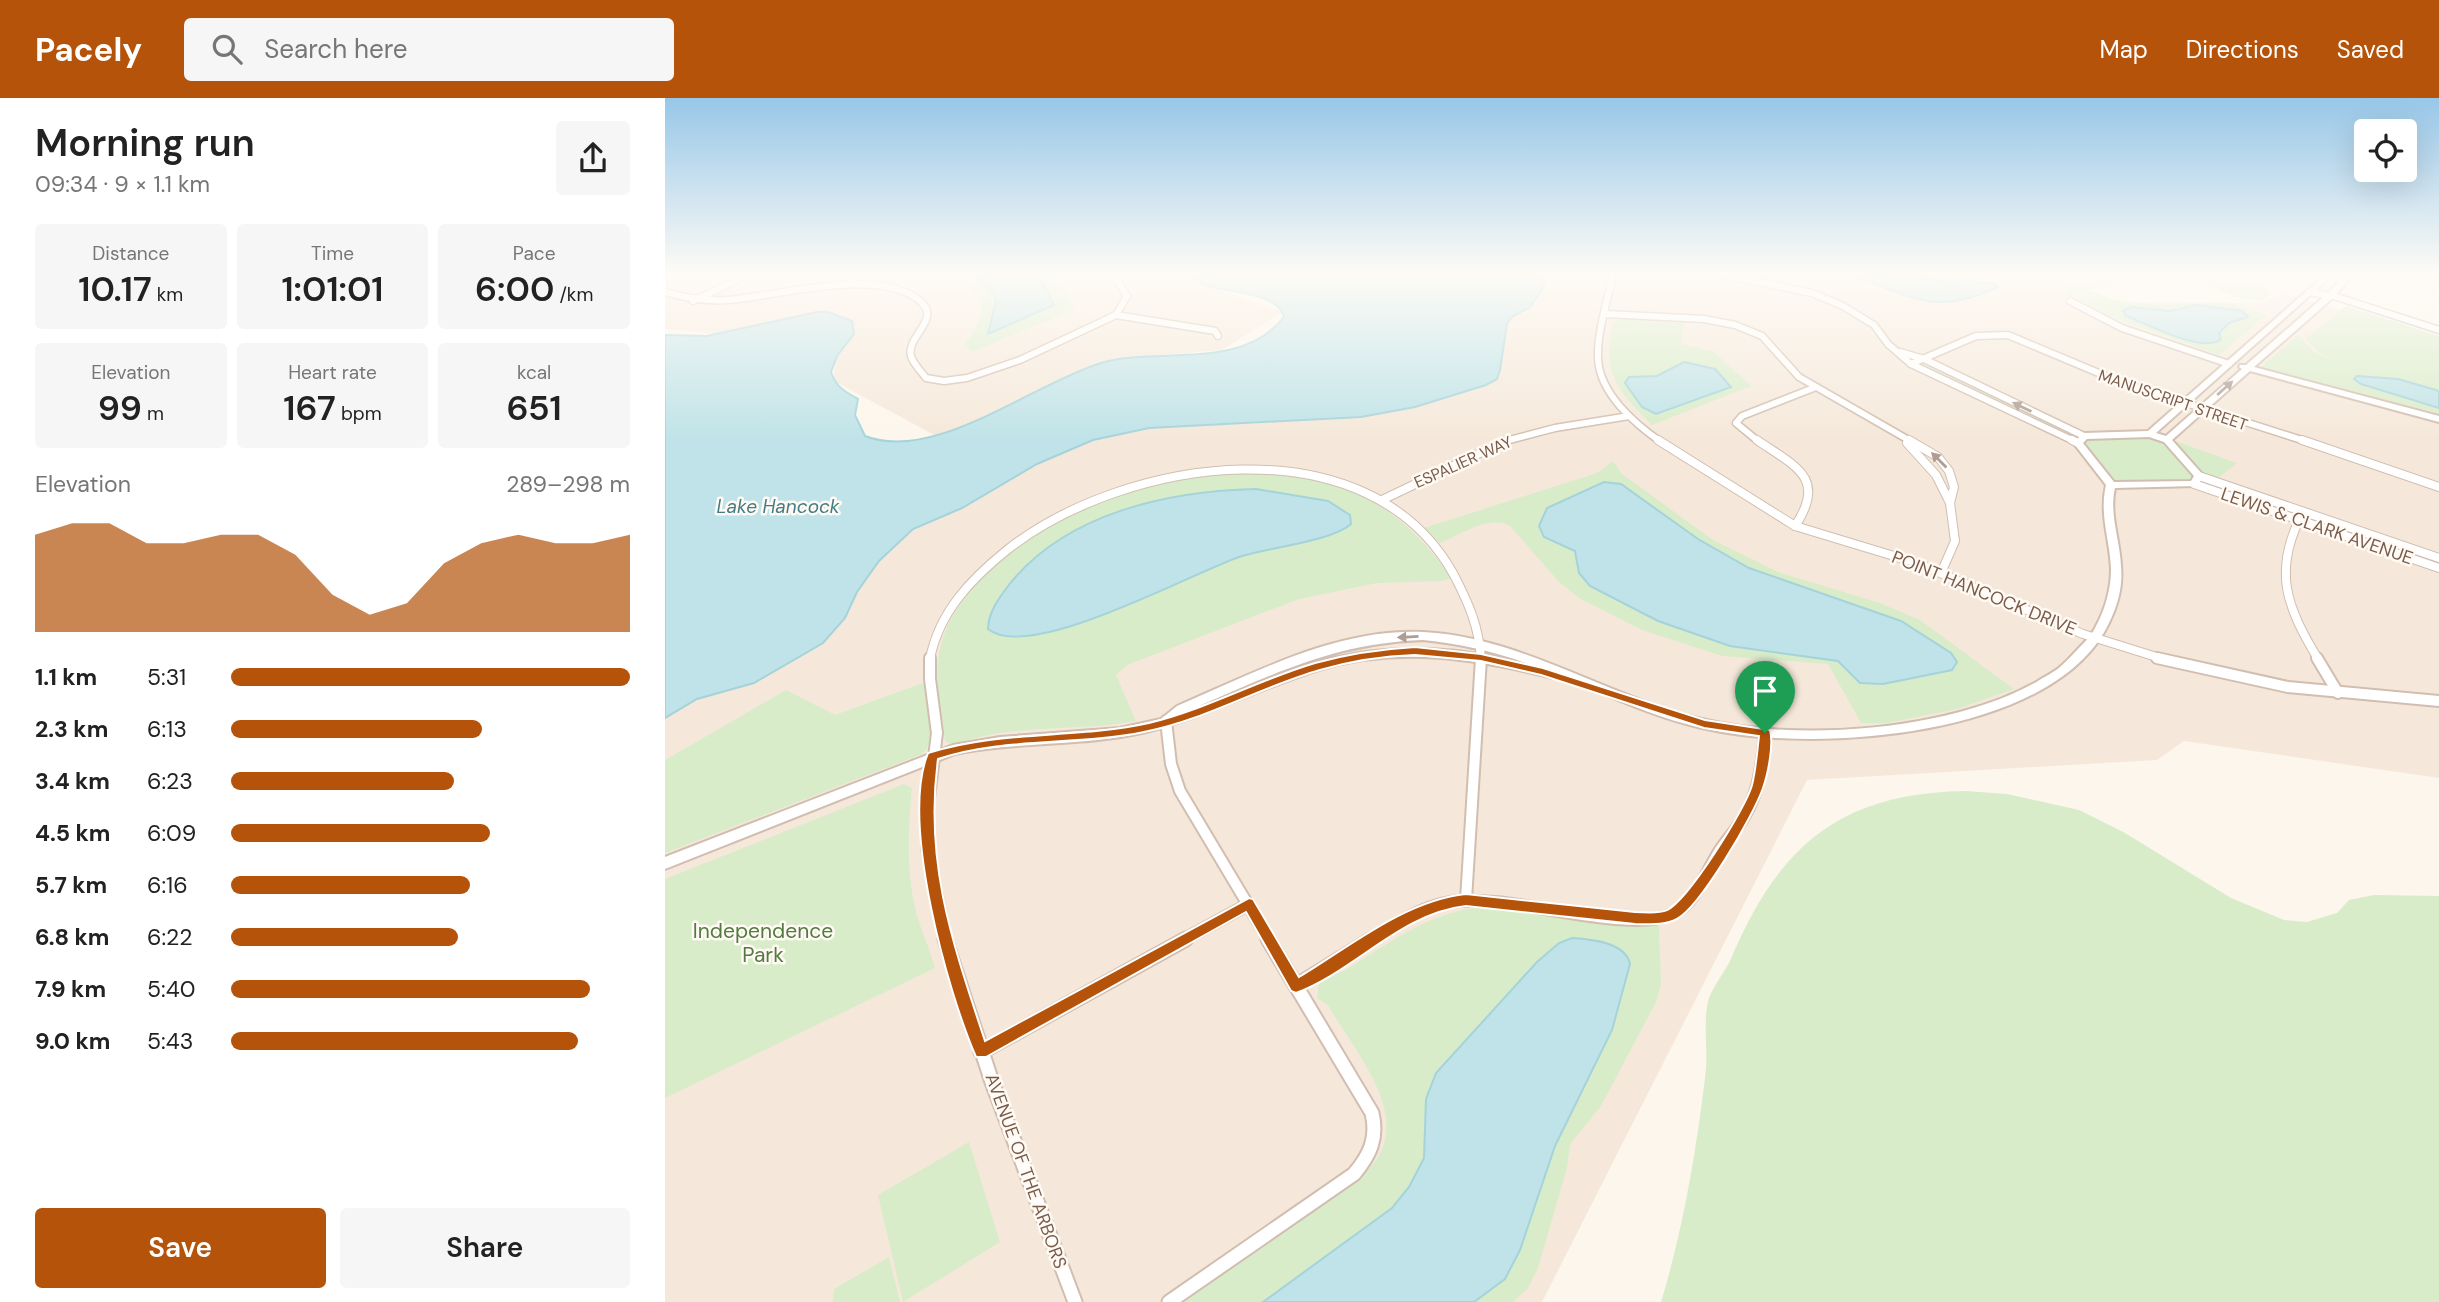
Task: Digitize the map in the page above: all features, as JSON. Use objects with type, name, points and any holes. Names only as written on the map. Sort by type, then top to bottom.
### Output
[{"type":"street","points":[[922,329],[911,346],[911,356],[926,378],[935,382],[975,379],[1084,329]]},
{"type":"street","points":[[1204,329],[1215,331],[1218,336]]},
{"type":"street","name":"POINT HANCOCK DRIVE","points":[[1603,329],[1598,350],[1600,368],[1610,393],[1629,416],[1658,440],[1795,526],[1874,548],[1941,573],[2012,606],[2095,638],[2230,676],[2339,692],[2439,701]]},
{"type":"street","points":[[1745,329],[1762,336],[1773,345],[1787,367],[1816,387],[1938,457],[1949,471],[1954,487],[1951,503],[1955,541],[1941,573]]},
{"type":"street","points":[[1877,329],[1893,350],[1911,364],[2081,439],[2150,434],[2167,440],[2197,480]]},
{"type":"street","points":[[2129,329],[2229,364],[2439,419]]},
{"type":"street","points":[[2150,434],[2268,329]]},
{"type":"street","points":[[2167,440],[2292,329]]},
{"type":"street","name":"MANUSCRIPT STREET","points":[[1911,364],[1994,332],[2011,335],[2084,368],[2199,411],[2374,462],[2439,488]]},
{"type":"street","points":[[1165,721],[1181,709],[1294,661],[1345,645],[1420,636],[1479,644],[1520,654],[1642,706],[1704,724],[1765,733],[1855,732],[1949,721],[1997,706],[2042,686],[2060,676],[2095,638],[2113,596],[2116,559],[2107,525],[2106,502],[2111,485],[2081,439],[1924,359],[1893,350]]},
{"type":"street","points":[[1795,526],[1809,510],[1810,489],[1801,470],[1745,433],[1736,423],[1742,416],[1816,387]]},
{"type":"street","name":"ESPALIER WAY","points":[[1382,500],[1504,441],[1555,428],[1629,416]]},
{"type":"street","points":[[1899,435],[1936,475],[1951,503]]},
{"type":"street","name":"AVENUE OF THE ARBORS","points":[[1075,1302],[981,1052],[943,935],[927,851],[927,811],[937,732],[929,679],[930,660],[940,629],[961,594],[989,563],[1046,523],[1122,489],[1177,475],[1227,468],[1278,470],[1327,477],[1382,500],[1437,546],[1453,568],[1475,616],[1481,658],[1466,900]]},
{"type":"street","points":[[2111,485],[2197,480]]},
{"type":"street","name":"LEWIS & CLARK AVENUE","points":[[2197,480],[2439,558]]},
{"type":"street","points":[[2301,515],[2282,554],[2281,573],[2289,604],[2339,692]]},
{"type":"street","name":"LEWIS & CLARK AVENUE","points":[[2301,515],[2439,568]]},
{"type":"street","points":[[665,863],[932,757],[973,745],[1111,734],[1185,719],[1317,667],[1349,658],[1415,651],[1481,658],[1591,685]]},
{"type":"street","points":[[1165,721],[1171,764],[1179,791],[1372,1112],[1377,1129],[1375,1144],[1354,1174],[1169,1302]]},
{"type":"street","points":[[1296,986],[1421,913],[1450,902],[1466,900],[1635,918],[1662,918],[1674,914],[1694,893],[1746,814],[1758,786],[1765,733]]},
{"type":"street","points":[[981,1052],[1249,904]]},
{"type":"shaded area","points":[[667,329],[747,329],[718,334]]},
{"type":"shaded area","points":[[836,329],[1255,329],[1222,350],[1151,356],[938,437],[834,381]]},
{"type":"shaded area","points":[[1409,329],[2369,329],[2439,382],[2439,778],[2184,741],[2157,760],[1807,780],[1542,1302],[665,1302],[665,598],[1090,407],[1410,353]]},
{"type":"green space","points":[[975,329],[1026,329],[972,352],[964,344]]},
{"type":"green space","points":[[1612,329],[1684,329],[1681,344],[1713,351],[1751,386],[1652,425],[1629,401],[1615,379],[1609,355]]},
{"type":"green space","points":[[2147,329],[2249,329],[2219,355]]},
{"type":"green space","points":[[2318,329],[2418,329],[2439,336],[2439,414],[2261,367],[2298,335],[2315,353],[2340,362],[2319,353],[2306,339]]},
{"type":"green space","points":[[1922,362],[2069,431],[2071,434],[1919,364]]},
{"type":"green space","points":[[2152,437],[2164,443],[2193,475],[2192,480],[2117,481],[2109,476],[2084,442],[2087,439]]},
{"type":"green space","points":[[2172,440],[2237,463],[2217,479],[2200,473],[2199,468]]},
{"type":"green space","points":[[1613,461],[1622,474],[1713,540],[1778,572],[1880,603],[1920,620],[2014,689],[1957,709],[1887,723],[1861,723],[1828,664],[1722,656],[1642,630],[1579,598],[1559,582],[1510,526],[1502,523],[1494,522],[1475,527],[1440,543],[1424,528],[1597,473]]},
{"type":"green space","points":[[1230,471],[1300,477],[1356,493],[1405,525],[1452,578],[1442,581],[1377,583],[1299,599],[1127,665],[1116,675],[1136,721],[997,734],[955,745],[945,741],[938,691],[938,662],[946,630],[962,600],[985,573],[1013,548],[1044,528],[1109,496],[1151,483]]},
{"type":"green space","points":[[923,683],[931,730],[927,748],[922,754],[665,853],[665,760],[786,690],[835,715]]},
{"type":"green space","name":"Independence Park","points":[[904,784],[912,788],[909,850],[913,897],[935,968],[665,1098],[665,879]]},
{"type":"green space","points":[[1966,791],[2007,794],[2079,810],[2125,833],[2231,898],[2284,920],[2307,922],[2337,913],[2349,900],[2374,895],[2439,896],[2439,1302],[1661,1302],[1688,1191],[1697,1134],[1706,1068],[1706,1017],[1709,998],[1769,887],[1792,858],[1818,834],[1848,816],[1882,802],[1921,794]]},
{"type":"green space","points":[[1490,907],[1637,925],[1658,923],[1659,927],[1661,985],[1656,1002],[1601,1106],[1570,1144],[1567,1168],[1538,1268],[1528,1288],[1513,1302],[1184,1302],[1361,1176],[1379,1156],[1386,1135],[1385,1113],[1378,1090],[1328,1005],[1317,998],[1319,983],[1432,920],[1451,913]]},
{"type":"green space","points":[[969,1142],[1000,1242],[903,1302],[878,1195]]},
{"type":"green space","points":[[889,1257],[900,1302],[833,1302],[834,1289]]},
{"type":"water","name":"Lake Hancock","points":[[738,329],[853,329],[854,334],[837,356],[831,372],[841,388],[858,399],[855,415],[865,436],[892,442],[921,439],[951,431],[1098,364],[1121,359],[1221,351],[1245,345],[1271,329],[1506,329],[1497,379],[1486,385],[1415,407],[1361,417],[1149,428],[1093,440],[1037,464],[962,508],[913,529],[879,561],[857,592],[845,618],[823,643],[754,683],[697,699],[665,718],[665,335],[707,336]]},
{"type":"water","points":[[2157,329],[2223,329],[2219,333],[2221,339],[2213,343],[2189,340]]},
{"type":"water","points":[[1684,362],[1715,369],[1731,387],[1656,414],[1642,407],[1625,383],[1629,377],[1657,376]]},
{"type":"water","points":[[2357,376],[2398,379],[2436,390],[2439,392],[2439,408],[2361,384],[2354,379]]},
{"type":"water","points":[[1604,482],[1621,484],[1698,539],[1749,568],[1901,621],[1951,653],[1957,662],[1952,670],[1883,684],[1860,683],[1838,661],[1730,646],[1658,621],[1590,586],[1579,573],[1575,551],[1544,537],[1539,526],[1547,508]]},
{"type":"water","points":[[1256,489],[1328,501],[1350,515],[1351,524],[1315,540],[1239,557],[1073,626],[1038,634],[1009,636],[988,629],[990,617],[998,601],[1031,561],[1058,540],[1088,524],[1154,501]]},
{"type":"water","points":[[1572,938],[1615,946],[1627,957],[1630,964],[1612,1030],[1555,1146],[1520,1250],[1505,1279],[1474,1302],[1263,1302],[1392,1208],[1409,1187],[1424,1158],[1426,1099],[1436,1073],[1537,962],[1559,943]]},
{"type":"route","points":[[1415,651],[1481,658],[1543,671],[1591,685],[1642,706],[1704,724],[1765,733],[1758,786],[1746,814],[1694,893],[1674,914],[1662,918],[1635,918],[1466,900],[1450,902],[1411,918],[1296,986],[1249,904],[981,1052],[943,935],[927,851],[928,785],[932,757],[954,749],[1002,741],[1111,734],[1145,728],[1165,721],[1185,719],[1317,667],[1349,658],[1415,651]]}]
